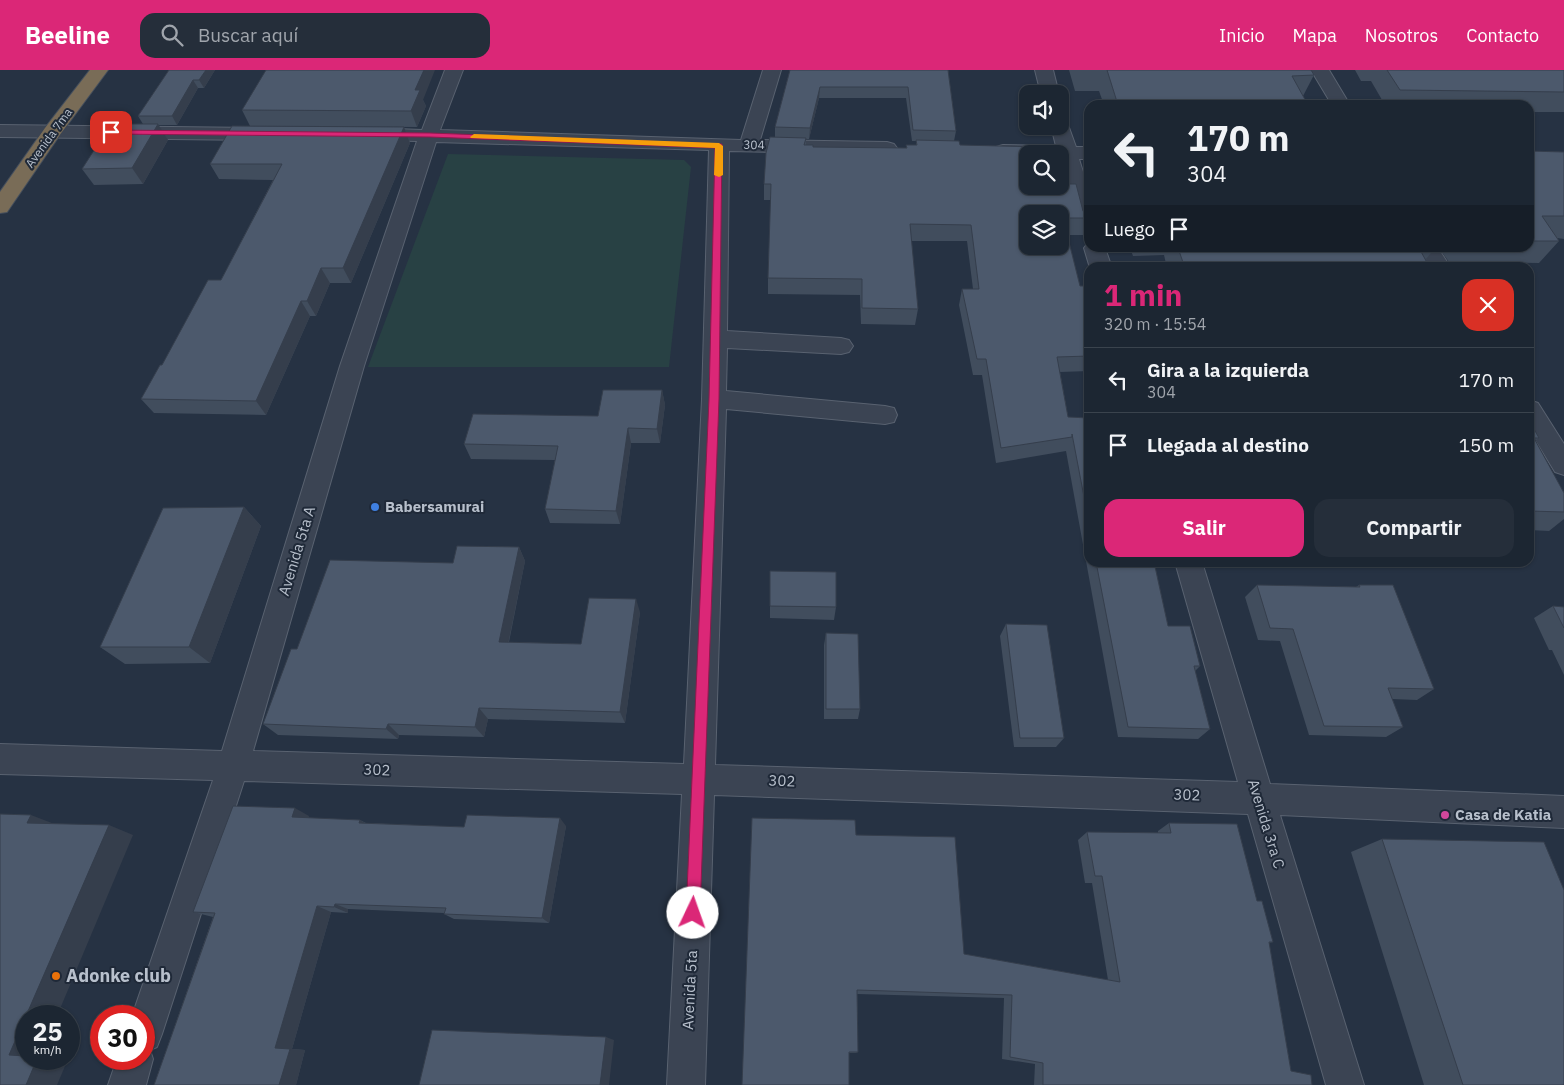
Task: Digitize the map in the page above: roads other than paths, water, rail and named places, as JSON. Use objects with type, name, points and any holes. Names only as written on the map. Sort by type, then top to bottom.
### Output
[{"type":"highway","name":"Avenida 7ma","points":[[0,207],[52,132],[99,70]]},
{"type":"street","name":"Avenida 5ta A","points":[[154,1005],[233,766],[352,366],[430,135],[454,70]]},
{"type":"street","points":[[749,145],[772,70]]},
{"type":"street","points":[[1044,70],[1048,85]]},
{"type":"street","points":[[1320,70],[1338,100]]},
{"type":"street","points":[[0,131],[280,134]]},
{"type":"street","name":"304","points":[[350,134],[430,135],[719,146],[908,149]]},
{"type":"street","name":"Avenida 5ta","points":[[686,1085],[714,399],[719,146]]},
{"type":"street","points":[[987,150],[1019,151]]},
{"type":"street","points":[[1069,152],[1084,153]]},
{"type":"street","points":[[1069,159],[1084,209]]},
{"type":"street","points":[[715,339],[841,346]]},
{"type":"street","points":[[714,399],[885,416]]},
{"type":"street","points":[[1534,417],[1564,465]]},
{"type":"street","name":"Avenida 3ra C","points":[[1189,567],[1345,1085]]},
{"type":"street","name":"302","points":[[0,758],[699,778],[1258,797],[1564,812]]},
{"type":"street","points":[[127,1085],[132,1070]]},
{"type":"place","name":"Babersamurai","points":[[375,507]]},
{"type":"place","name":"Casa de Katia","points":[[1445,815]]},
{"type":"place","name":"Adonke club","points":[[56,976]]}]
